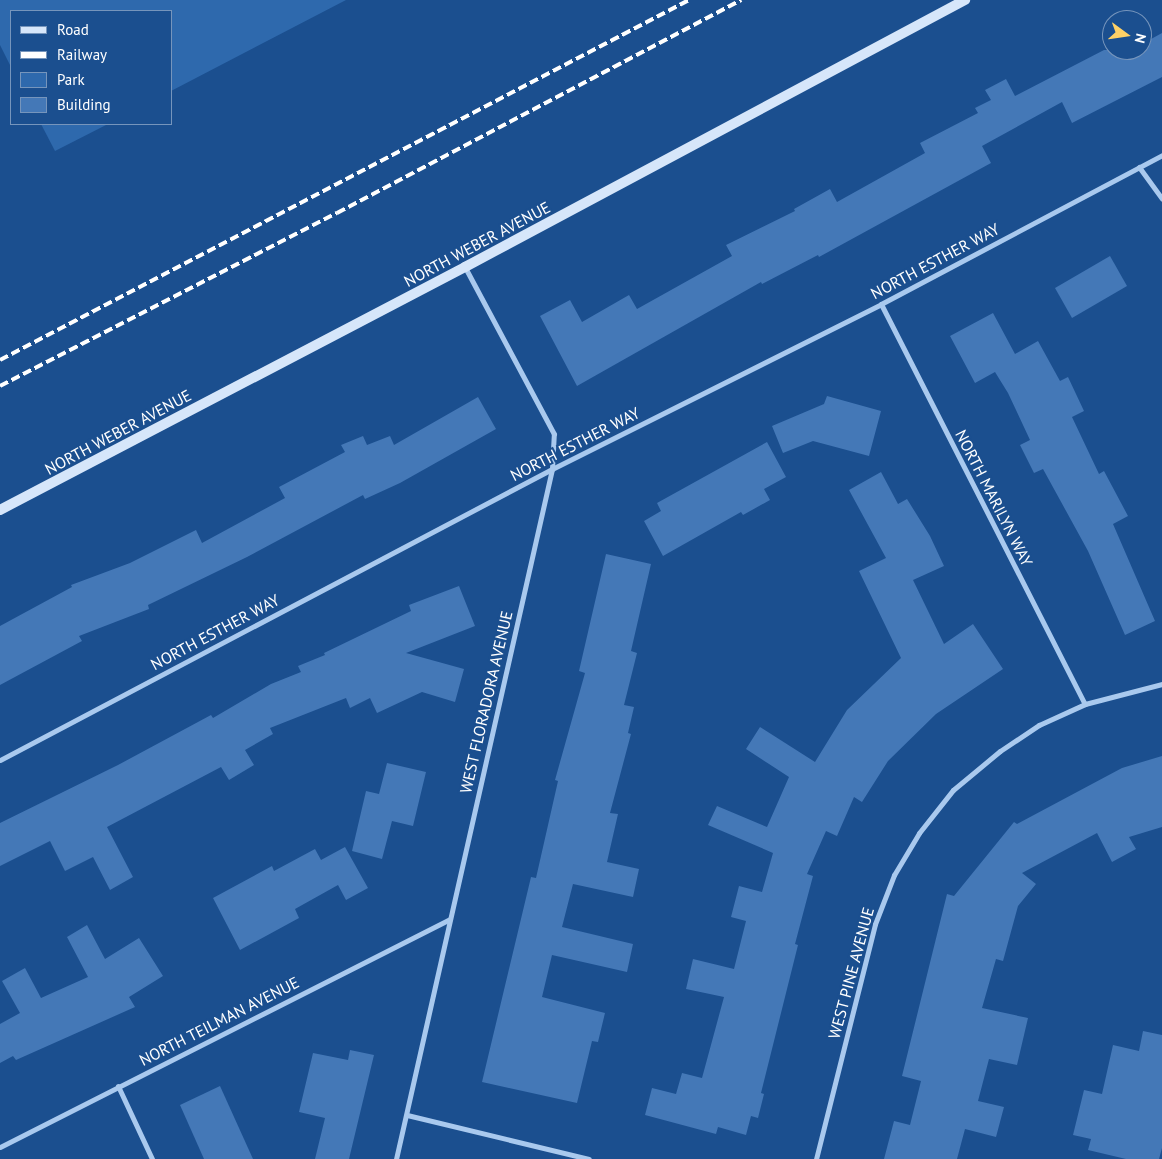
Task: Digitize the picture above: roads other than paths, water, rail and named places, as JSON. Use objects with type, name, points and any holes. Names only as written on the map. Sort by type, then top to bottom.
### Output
[{"type":"street","name":"NORTH WEBER AVENUE","points":[[0,510],[465,268],[965,0]]},
{"type":"street","name":"NORTH ESTHER WAY","points":[[0,760],[552,469],[881,304],[1162,155]]},
{"type":"street","points":[[1140,167],[1162,199]]},
{"type":"street","name":"WEST FLORADORA AVENUE","points":[[396,1159],[552,469],[554,434],[465,268]]},
{"type":"street","name":"NORTH MARILYN WAY","points":[[881,304],[1085,704]]},
{"type":"street","name":"WEST PINE AVENUE","points":[[816,1159],[875,924],[894,875],[919,832],[953,790],[1000,751],[1040,724],[1085,704],[1162,684]]},
{"type":"street","name":"NORTH TEILMAN AVENUE","points":[[0,1147],[450,919]]},
{"type":"street","points":[[118,1086],[152,1159]]},
{"type":"street","points":[[407,1115],[589,1159]]},
{"type":"railway","points":[[0,360],[689,0]]},
{"type":"railway","points":[[0,386],[337,213],[741,0]]}]
